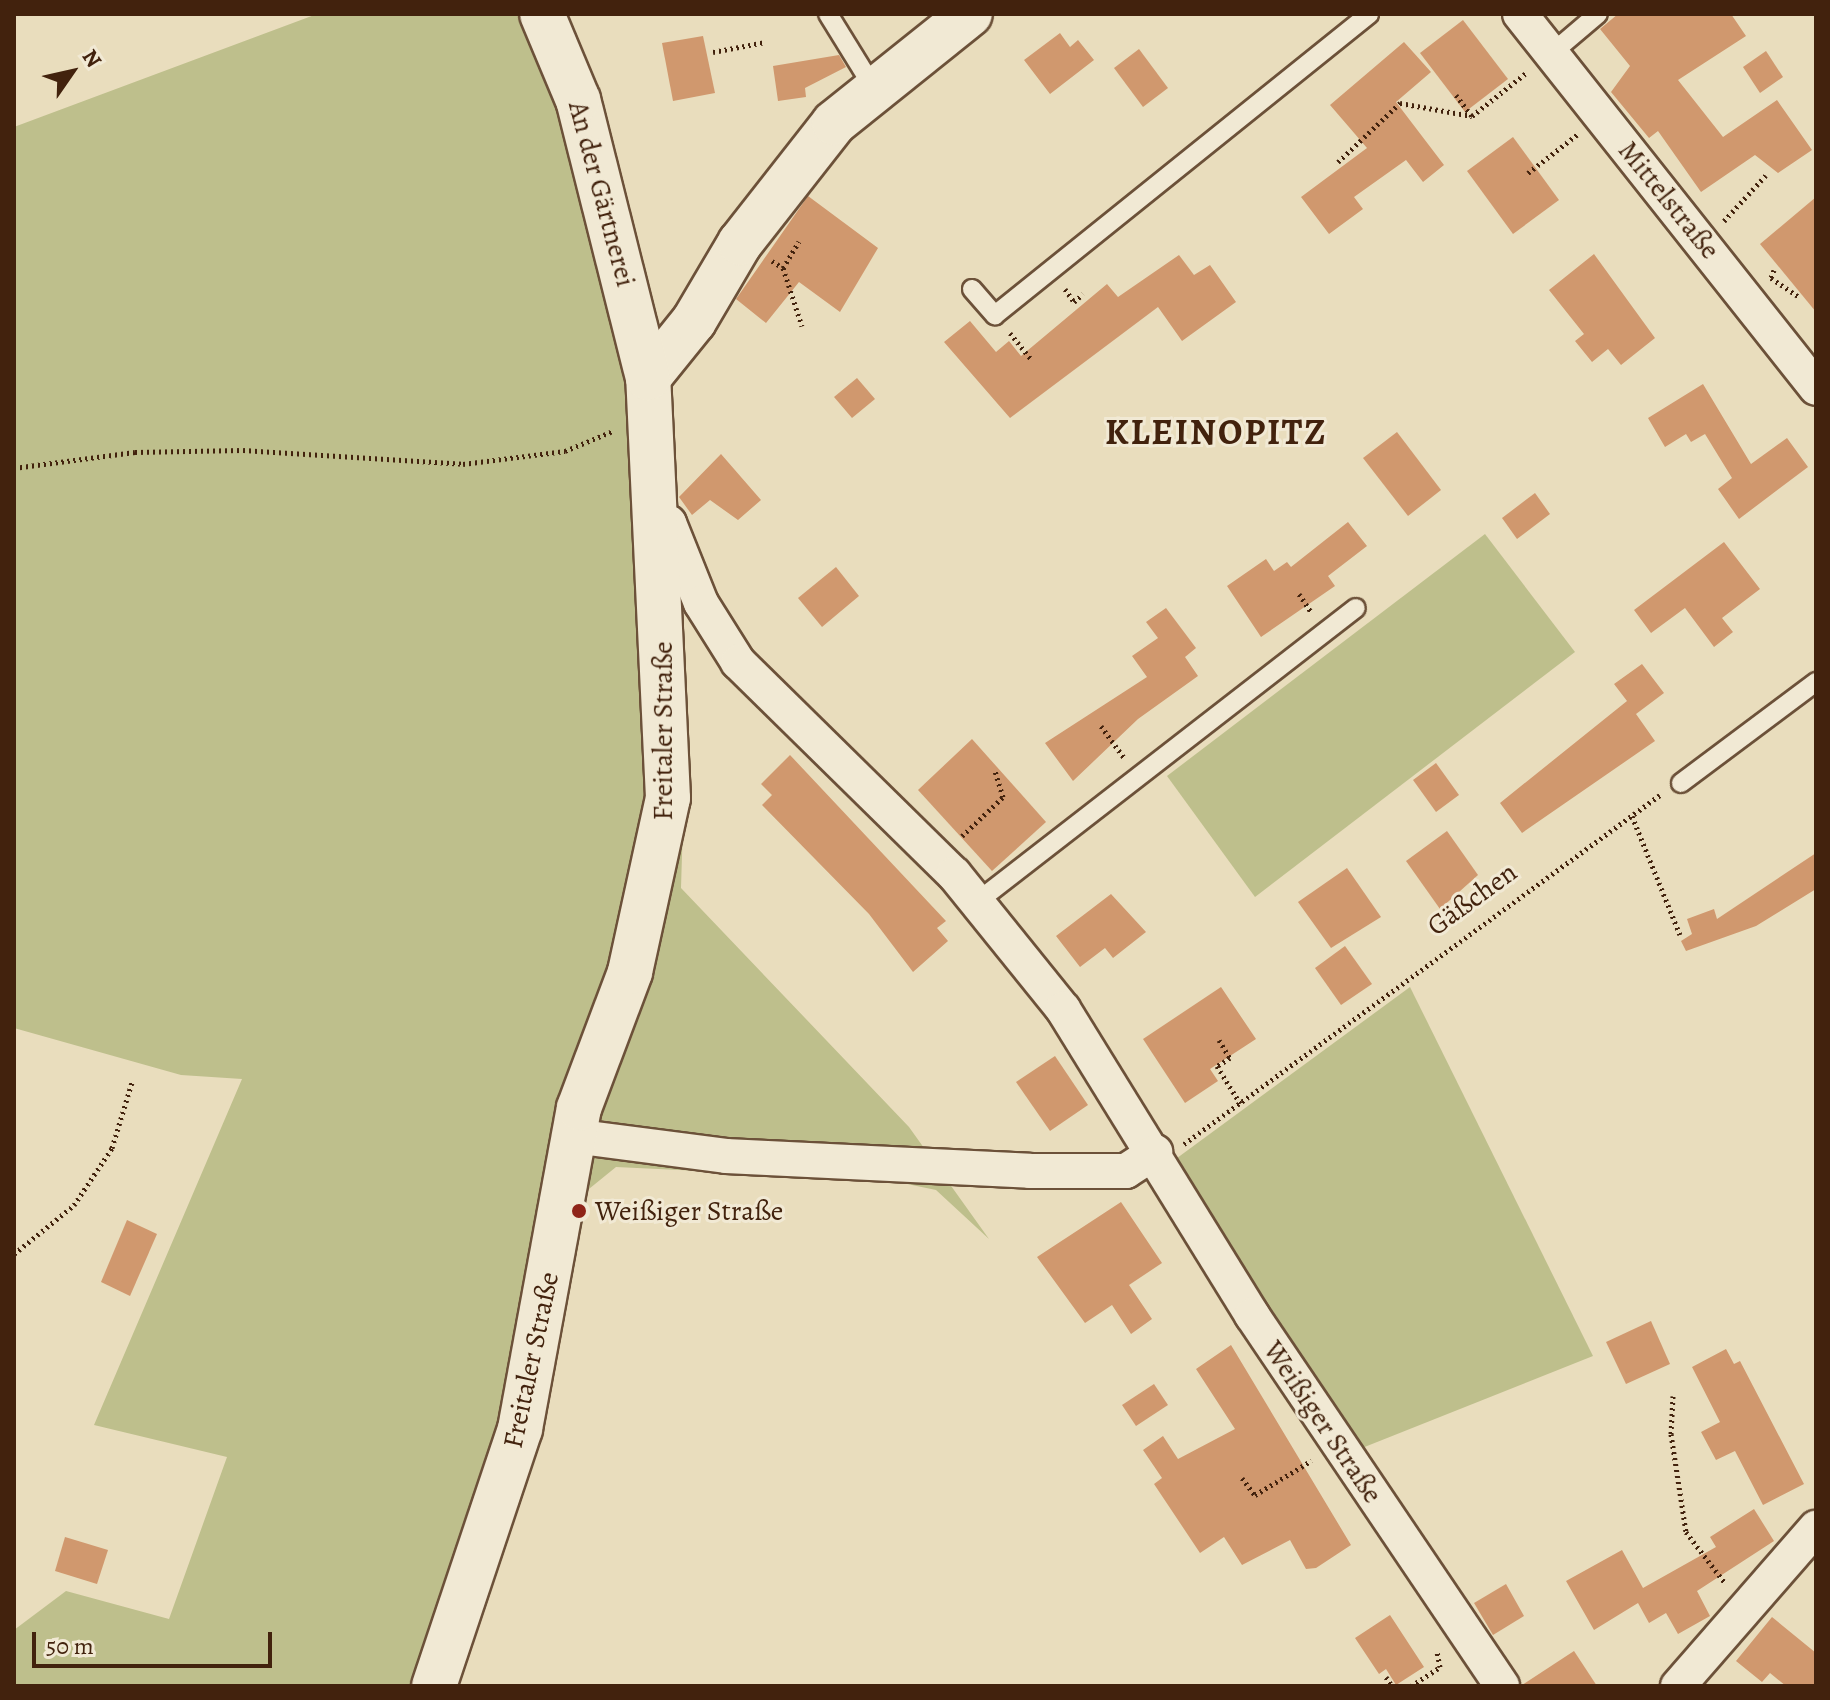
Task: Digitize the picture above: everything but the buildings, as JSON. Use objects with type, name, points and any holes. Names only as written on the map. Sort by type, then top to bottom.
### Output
[{"type":"street","name":"An der Gärtnerei","points":[[542,14],[578,100],[648,378]]},
{"type":"street","points":[[648,378],[774,197],[873,87],[970,14]]},
{"type":"street","name":"Mittelstraße","points":[[1520,14],[1816,388]]},
{"type":"street","name":"Freitaler Straße","points":[[434,1686],[520,1429],[573,1136],[663,847],[668,709],[648,378]]},
{"type":"street","name":"Weißiger Straße","points":[[656,524],[669,523],[701,603],[738,662],[797,712],[978,901],[1063,1009],[1337,1444],[1502,1686]]},
{"type":"street","points":[[573,1136],[726,1156],[1030,1171],[1126,1171],[1158,1156]]},
{"type":"street","points":[[1678,1686],[1816,1528]]},
{"type":"lane","points":[[828,14],[873,87]]},
{"type":"lane","points":[[972,289],[995,315],[1369,14]]},
{"type":"lane","points":[[1552,53],[1598,14]]},
{"type":"lane","points":[[978,901],[1356,608]]},
{"type":"lane","points":[[1681,783],[1816,682]]},
{"type":"path","points":[[713,52],[765,42]]},
{"type":"path","points":[[1472,116],[1552,53]]},
{"type":"path","points":[[1456,95],[1472,116]]},
{"type":"path","points":[[1338,162],[1382,124],[1400,103],[1415,102],[1472,116]]},
{"type":"path","points":[[1528,173],[1601,116]]},
{"type":"path","points":[[1730,216],[1766,175]]},
{"type":"path","points":[[783,268],[802,326]]},
{"type":"path","points":[[1774,270],[1771,278],[1799,297]]},
{"type":"path","points":[[995,315],[1032,360]]},
{"type":"path","points":[[14,468],[135,452],[243,450],[463,464],[565,451]]},
{"type":"path","points":[[1101,726],[1129,765]]},
{"type":"path","points":[[962,847],[962,836],[1003,797],[1004,782],[995,770]]},
{"type":"path","name":"Gäßchen","points":[[1158,1156],[1240,1103],[1681,783]]},
{"type":"path","points":[[1632,816],[1680,935]]},
{"type":"path","points":[[1219,1040],[1230,1058],[1217,1066],[1240,1103]]},
{"type":"path","points":[[14,1254],[74,1205],[112,1148],[132,1082]]},
{"type":"path","points":[[1673,1396],[1671,1434],[1686,1532],[1745,1609]]},
{"type":"path","points":[[1242,1478],[1255,1495],[1337,1444]]},
{"type":"path","points":[[1411,1686],[1440,1667],[1435,1645]]},
{"type":"path","points":[[1386,1677],[1392,1686]]},
{"type":"green space","points":[[317,14],[562,14],[673,393],[665,435],[686,724],[681,888],[909,1127],[989,1239],[936,1190],[888,1180],[616,1167],[584,1193],[538,1426],[458,1686],[14,1686],[14,1630],[66,1591],[169,1619],[227,1457],[94,1425],[242,1079],[181,1075],[14,1028],[14,127]]},
{"type":"green space","points":[[1485,534],[1575,652],[1255,897],[1167,776]]},
{"type":"green space","points":[[1410,987],[1593,1356],[1357,1450],[1173,1161]]},
{"type":"place","name":"Weißiger Straße","points":[[579,1211]]},
{"type":"district","name":"KLEINOPITZ","points":[[1216,432]]}]
